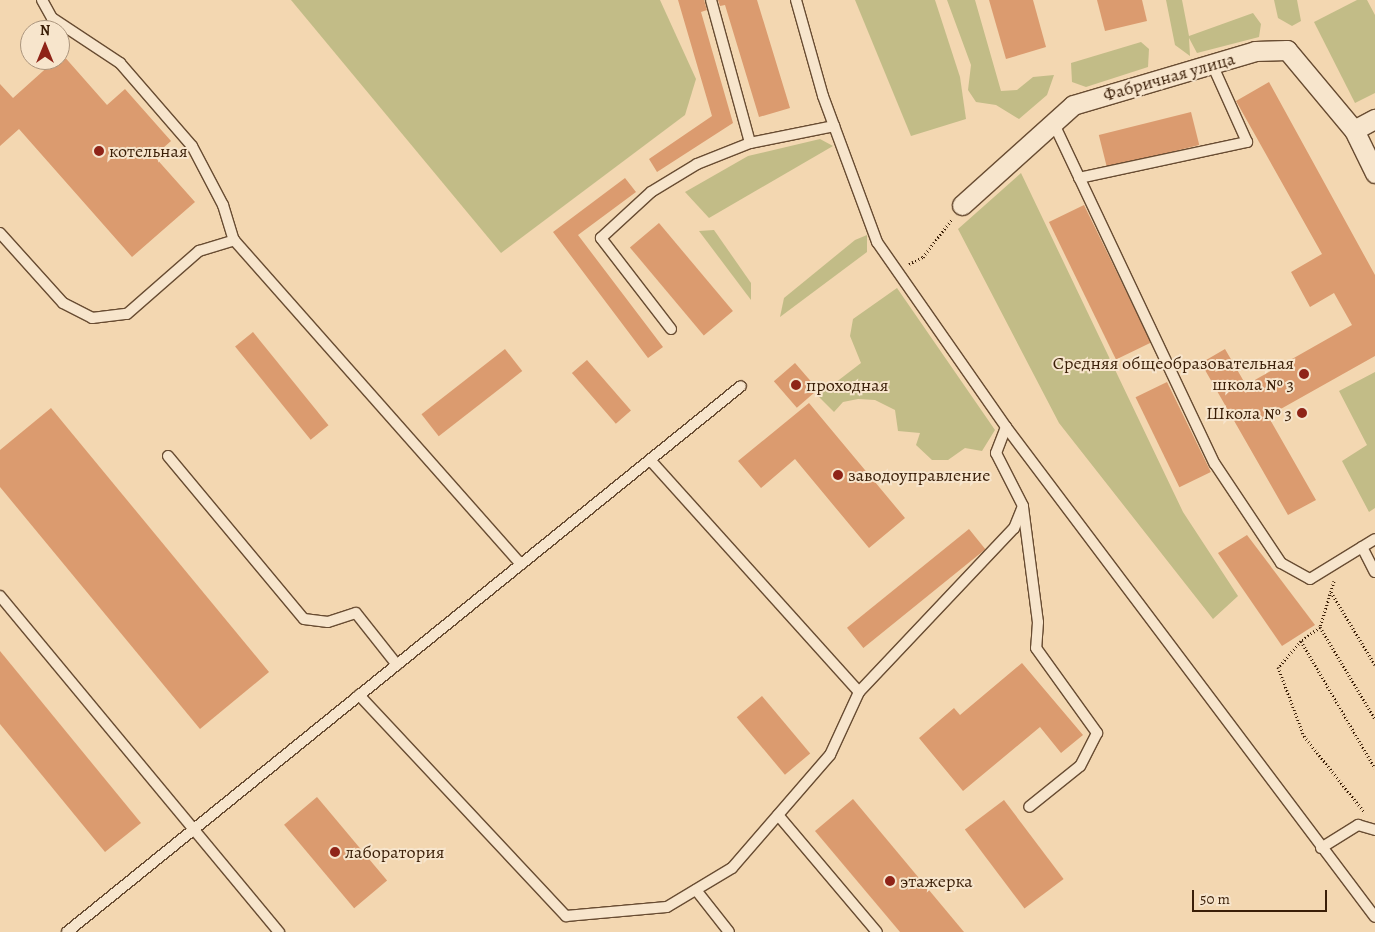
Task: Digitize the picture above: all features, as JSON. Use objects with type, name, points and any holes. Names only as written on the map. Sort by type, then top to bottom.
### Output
[{"type":"street","name":"Фабричная улица","points":[[962,206],[1073,105],[1255,51],[1287,50],[1354,130]]},
{"type":"street","points":[[1375,119],[1354,130],[1375,173]]},
{"type":"lane","points":[[42,0],[52,18],[120,63],[192,146],[223,205],[234,240],[521,564]]},
{"type":"lane","points":[[711,0],[750,143]]},
{"type":"lane","points":[[796,0],[834,126],[878,242],[1006,427],[1181,654],[1322,848],[1375,917]]},
{"type":"lane","points":[[1079,178],[1247,142],[1212,64]]},
{"type":"lane","points":[[1053,122],[1215,464],[1281,563],[1310,579],[1375,540]]},
{"type":"lane","points":[[671,329],[601,238],[651,192],[697,164],[750,143],[834,126]]},
{"type":"lane","points":[[0,233],[63,303],[92,318],[127,314],[199,251],[234,240]]},
{"type":"lane","points":[[67,932],[741,386]]},
{"type":"lane","points":[[1006,427],[996,453],[1023,506],[1038,622],[1036,648],[1097,733],[1080,766],[1030,807]]},
{"type":"lane","points":[[168,456],[304,619],[328,622],[356,613],[396,665]]},
{"type":"lane","points":[[650,460],[859,692]]},
{"type":"lane","points":[[360,695],[566,916],[666,908],[732,868],[830,755],[859,692],[1014,528],[1023,506]]},
{"type":"lane","points":[[1362,548],[1375,572]]},
{"type":"lane","points":[[0,596],[275,931]]},
{"type":"lane","points":[[778,815],[877,932]]},
{"type":"lane","points":[[1322,848],[1358,825],[1375,830]]},
{"type":"lane","points":[[696,890],[729,932]]},
{"type":"path","points":[[898,270],[923,257],[962,206]]},
{"type":"path","points":[[1335,578],[1320,627],[1301,641],[1278,667],[1304,736],[1369,818]]},
{"type":"path","points":[[1331,592],[1375,665]]},
{"type":"path","points":[[1320,627],[1375,718]]},
{"type":"path","points":[[1301,641],[1375,768]]},
{"type":"shaded area","points":[[291,0],[660,0],[696,79],[685,115],[501,253]]},
{"type":"shaded area","points":[[855,0],[935,0],[960,77],[966,119],[911,136]]},
{"type":"shaded area","points":[[947,0],[975,0],[1001,91],[1017,90],[1033,77],[1054,75],[1047,95],[1019,119],[996,105],[976,102],[968,90],[971,65]]},
{"type":"shaded area","points":[[1166,0],[1182,0],[1189,36],[1253,13],[1261,24],[1259,37],[1197,53],[1189,38],[1190,56],[1175,45]]},
{"type":"shaded area","points":[[1274,0],[1297,0],[1301,21],[1292,26],[1278,18]]},
{"type":"shaded area","points":[[1357,0],[1367,0],[1375,15],[1375,93],[1355,103],[1314,22]]},
{"type":"shaded area","points":[[1141,42],[1149,49],[1148,67],[1086,87],[1072,82],[1071,63]]},
{"type":"shaded area","points":[[820,139],[833,146],[709,218],[685,192],[748,156]]},
{"type":"shaded area","points":[[1021,173],[1183,512],[1238,596],[1213,619],[1059,423],[958,229]]},
{"type":"shaded area","points":[[714,230],[751,283],[751,300],[699,231]]},
{"type":"shaded area","points":[[867,235],[867,252],[780,317],[784,298],[855,240]]},
{"type":"shaded area","points":[[897,288],[995,430],[982,451],[965,448],[948,460],[932,460],[916,445],[920,433],[898,431],[895,410],[875,400],[858,399],[843,402],[834,412],[818,396],[861,363],[850,336],[853,319]]},
{"type":"shaded area","points":[[1375,372],[1375,508],[1369,512],[1342,461],[1367,445],[1339,391]]},
{"type":"building","points":[[678,0],[704,0],[707,10],[701,12],[733,123],[657,172],[649,159],[712,116]]},
{"type":"building","points":[[718,0],[757,0],[790,108],[759,117],[725,5],[720,6]]},
{"type":"building","points":[[989,0],[1033,0],[1046,47],[1006,59]]},
{"type":"building","points":[[1097,0],[1142,0],[1147,21],[1105,31]]},
{"type":"building","name":"котельная","points":[[70,63],[107,105],[125,89],[171,141],[154,156],[195,202],[132,257],[19,129],[0,146],[0,84],[13,98],[44,70],[70,70]]},
{"type":"building","name":"Средняя общеобразовательная школа № 3","points":[[1269,82],[1375,275],[1375,356],[1268,416],[1316,500],[1288,515],[1201,363],[1225,349],[1246,385],[1352,325],[1334,293],[1310,307],[1291,272],[1322,254],[1236,101]]},
{"type":"building","points":[[1191,112],[1199,145],[1107,168],[1099,135]]},
{"type":"building","points":[[625,178],[636,192],[578,235],[663,347],[648,358],[553,232]]},
{"type":"building","points":[[1084,205],[1151,343],[1116,360],[1049,222]]},
{"type":"building","points":[[659,223],[733,311],[704,336],[630,247]]},
{"type":"building","points":[[253,332],[329,425],[311,440],[235,346]]},
{"type":"building","points":[[505,349],[522,371],[439,436],[421,414]]},
{"type":"building","points":[[587,360],[631,411],[616,424],[572,373]]},
{"type":"building","name":"проходная","points":[[795,363],[818,389],[797,408],[774,381]]},
{"type":"building","points":[[1167,382],[1211,472],[1179,487],[1136,397]]},
{"type":"building","name":"заводоуправление","points":[[809,403],[905,518],[869,548],[795,459],[761,488],[738,461]]},
{"type":"building","points":[[51,408],[269,672],[200,729],[0,487],[0,450]]},
{"type":"building","points":[[969,529],[985,549],[863,648],[847,628]]},
{"type":"building","points":[[1247,535],[1315,625],[1282,646],[1218,553]]},
{"type":"building","points":[[0,651],[141,823],[105,852],[0,724]]},
{"type":"building","points":[[1022,663],[1083,735],[1061,753],[1040,727],[963,791],[919,738],[954,708],[960,715]]},
{"type":"building","points":[[762,696],[810,753],[785,775],[737,717]]},
{"type":"building","name":"лаборатория","points":[[317,797],[387,880],[354,908],[284,825]]},
{"type":"building","name":"этажерка","points":[[853,799],[964,932],[900,932],[815,831]]},
{"type":"building","points":[[1004,800],[1064,879],[1024,909],[965,829]]},
{"type":"place","name":"котельная","points":[[99,151]]},
{"type":"place","name":"Средняя общеобразовательная школа № 3","points":[[1304,374]]},
{"type":"place","name":"проходная","points":[[796,385]]},
{"type":"place","name":"Школа № 3","points":[[1302,413]]},
{"type":"place","name":"заводоуправление","points":[[838,475]]},
{"type":"place","name":"лаборатория","points":[[335,852]]},
{"type":"place","name":"этажерка","points":[[890,881]]}]
